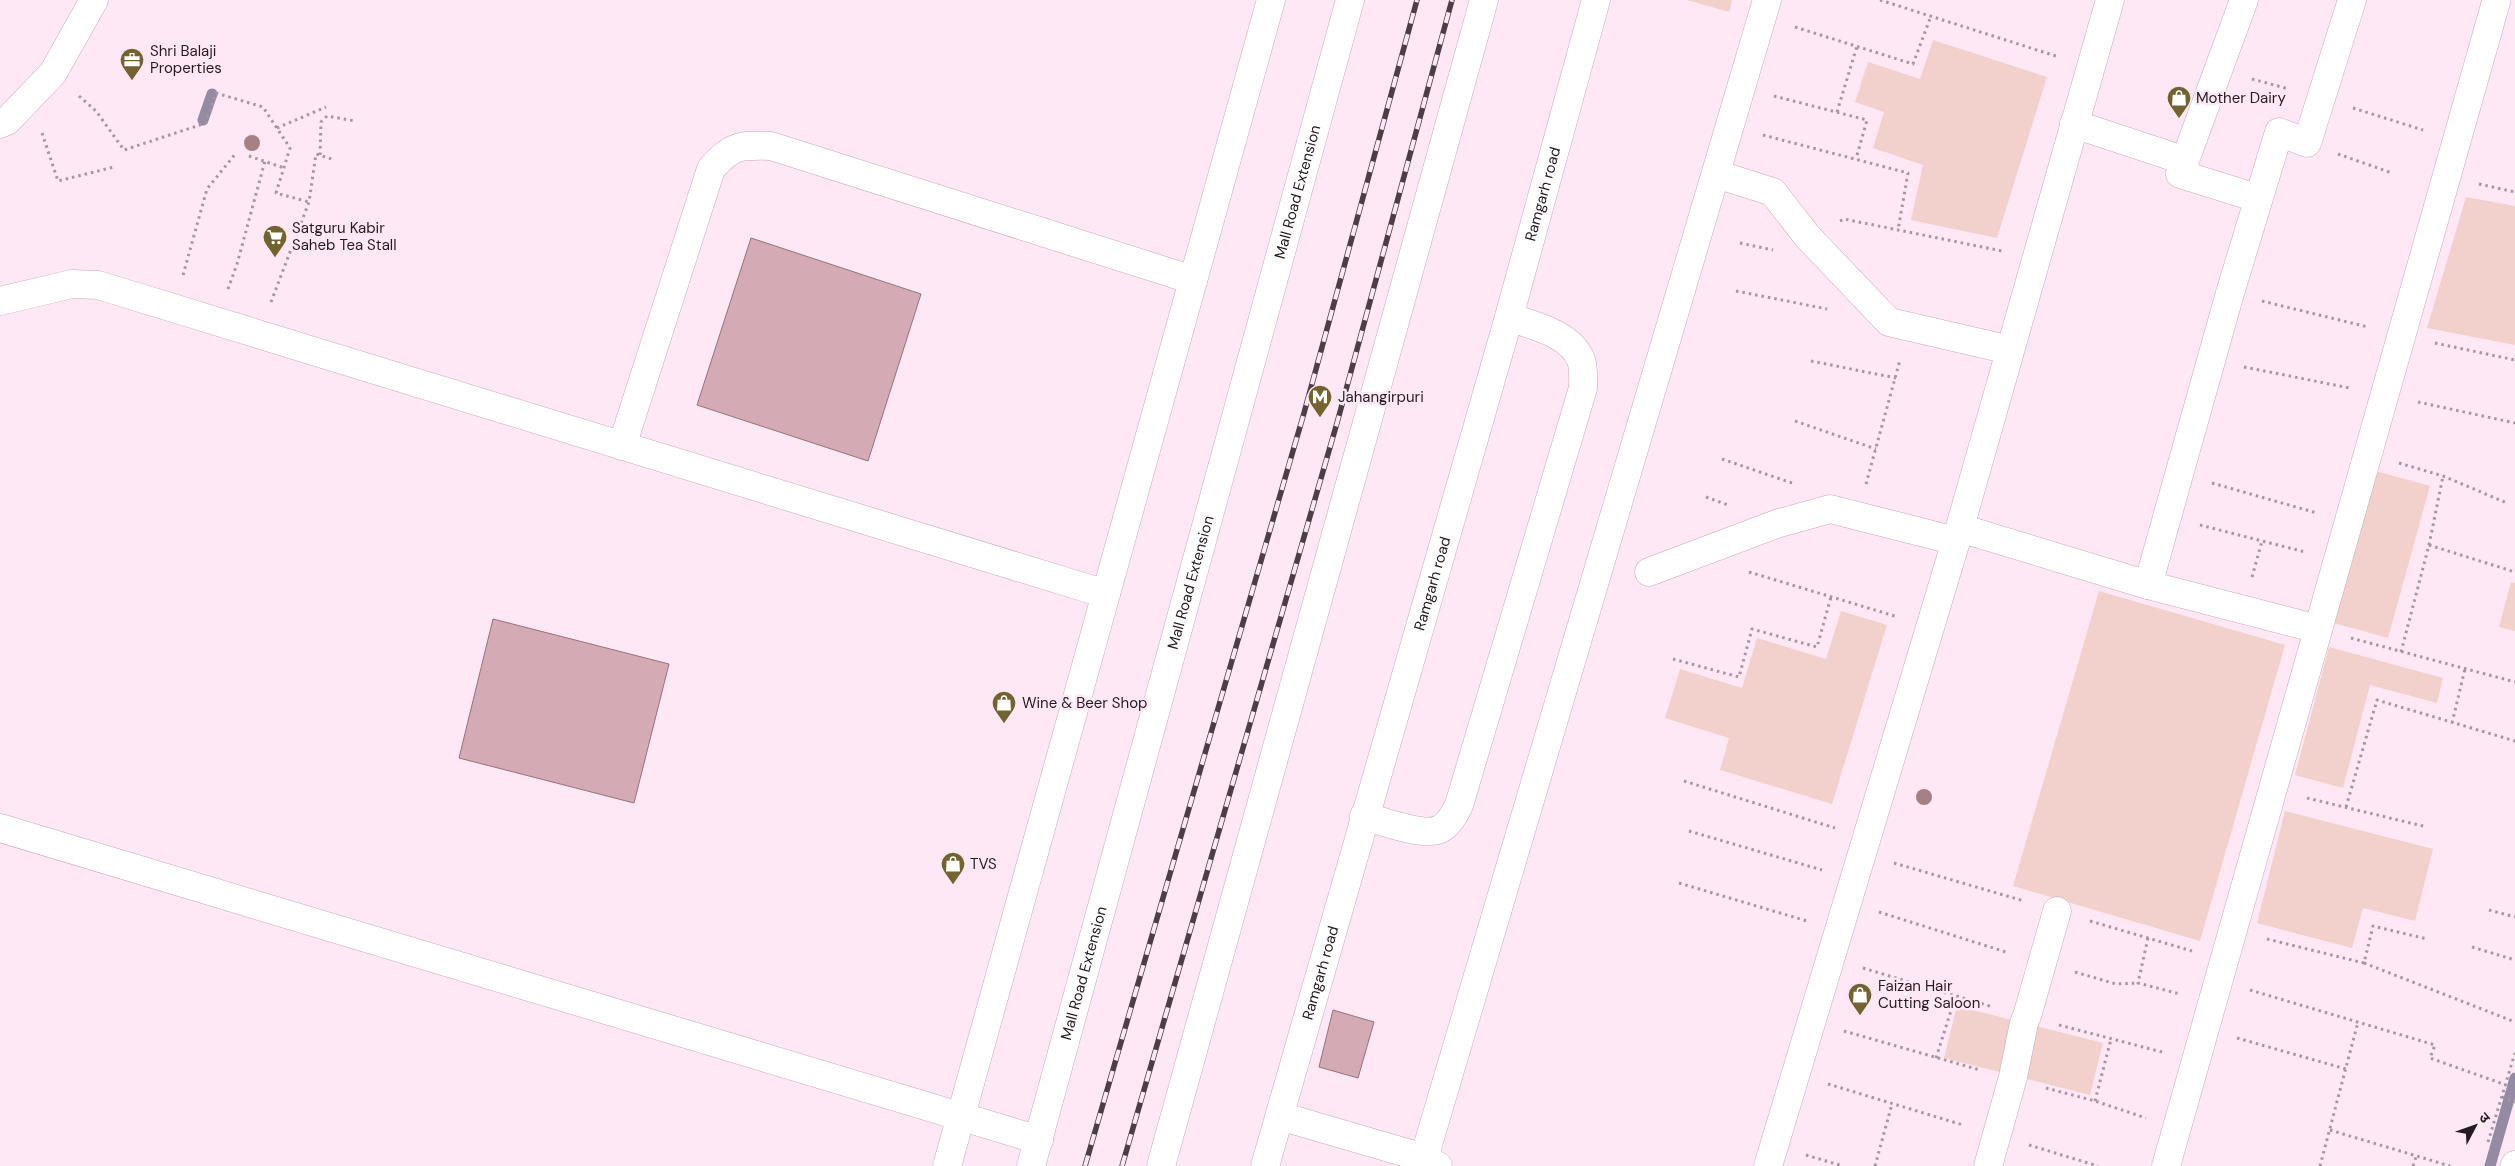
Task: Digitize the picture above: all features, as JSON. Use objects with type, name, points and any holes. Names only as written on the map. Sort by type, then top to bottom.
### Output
[{"type":"street","points":[[0,124],[7,121],[53,73],[94,0]]},
{"type":"street","points":[[947,1166],[1271,0]]},
{"type":"street","name":"Mall Road Extension","points":[[1031,1166],[1350,0]]},
{"type":"street","points":[[1161,1166],[1484,0]]},
{"type":"street","name":"Ramgarh road","points":[[1265,1166],[1364,816],[1509,317],[1596,0]]},
{"type":"street","points":[[1768,1166],[1958,534],[2035,258],[2110,0]]},
{"type":"street","points":[[2244,0],[2183,160],[2180,174],[2257,198]]},
{"type":"street","points":[[2148,585],[2257,198],[2279,132],[2307,143],[2352,0]]},
{"type":"street","points":[[2166,1166],[2348,522],[2500,3]]},
{"type":"street","points":[[1280,1116],[1431,1162],[1765,8]]},
{"type":"street","points":[[2074,124],[2183,160]]},
{"type":"street","points":[[622,446],[711,169],[726,152],[746,145],[771,146],[1193,280]]},
{"type":"street","points":[[1716,174],[1773,192],[1807,236],[1889,322],[2010,350]]},
{"type":"street","points":[[0,302],[72,284],[98,285],[215,319],[1106,594]]},
{"type":"street","points":[[1364,816],[1427,832],[1440,829],[1450,820],[1460,805],[1583,388],[1582,361],[1571,344],[1554,333],[1509,317]]},
{"type":"street","points":[[1649,572],[1776,524],[1830,508],[1858,516],[1958,534],[2318,629]]},
{"type":"street","points":[[0,828],[1039,1140]]},
{"type":"street","points":[[1988,1166],[1998,1136],[2013,1077],[2024,1023],[2057,911]]},
{"type":"path","points":[[1880,0],[2091,67]]},
{"type":"path","points":[[1765,8],[1857,46],[1913,64],[1930,16]]},
{"type":"path","points":[[1837,112],[1857,46]]},
{"type":"path","points":[[53,73],[96,111],[124,150],[206,123],[216,93],[263,108],[290,148],[276,193],[309,202]]},
{"type":"path","points":[[1742,88],[1867,120],[1856,159]]},
{"type":"path","points":[[30,97],[58,181],[114,167]]},
{"type":"path","points":[[277,128],[326,107]]},
{"type":"path","points":[[320,155],[321,122],[327,116],[355,121]]},
{"type":"path","points":[[1731,126],[1908,174],[1898,230]]},
{"type":"path","points":[[2307,143],[2392,173]]},
{"type":"path","points":[[173,307],[207,190],[236,153]]},
{"type":"path","points":[[259,333],[309,202],[316,154],[335,160]]},
{"type":"path","points":[[248,156],[284,168]]},
{"type":"path","points":[[215,319],[238,264],[265,161]]},
{"type":"path","points":[[1807,236],[1844,219],[2035,258]]},
{"type":"path","points":[[1736,291],[1832,310]]},
{"type":"path","points":[[1858,516],[1909,328]]},
{"type":"path","points":[[1811,361],[1896,378]]},
{"type":"path","points":[[1795,421],[1876,449]]},
{"type":"path","points":[[2368,454],[2443,476],[2507,502]]},
{"type":"path","points":[[1722,459],[1794,484],[1830,508]]},
{"type":"path","points":[[2179,474],[2348,522]]},
{"type":"path","points":[[2401,652],[2430,545],[2443,476]]},
{"type":"path","points":[[2167,517],[2337,561]]},
{"type":"path","points":[[2430,545],[2515,572]]},
{"type":"path","points":[[1748,572],[1930,627]]},
{"type":"path","points":[[1673,659],[1739,678],[1752,629],[1818,647],[1831,597]]},
{"type":"path","points":[[2318,629],[2515,682]]},
{"type":"path","points":[[2452,723],[2466,669]]},
{"type":"path","points":[[2346,807],[2377,700],[2515,741]]},
{"type":"path","points":[[1684,781],[1866,838]]},
{"type":"path","points":[[2272,789],[2427,827]]},
{"type":"path","points":[[1689,831],[2043,963],[2116,984],[2138,982],[2212,1004],[2346,1069]]},
{"type":"path","points":[[1679,883],[1839,930]]},
{"type":"path","points":[[2489,910],[2515,917]]},
{"type":"path","points":[[2364,963],[2373,926],[2427,939]]},
{"type":"path","points":[[2233,931],[2364,963],[2515,1022]]},
{"type":"path","points":[[2138,982],[2148,938]]},
{"type":"path","points":[[2472,947],[2515,960]]},
{"type":"path","points":[[1936,1058],[1955,998]]},
{"type":"path","points":[[2212,1004],[2358,1022],[2435,1045],[2430,1058],[2506,1085]]},
{"type":"path","points":[[2320,1166],[2358,1022]]},
{"type":"path","points":[[2095,1100],[2111,1039]]},
{"type":"path","points":[[2486,1149],[2515,1053]]},
{"type":"path","points":[[1796,1074],[2095,1166]]},
{"type":"path","points":[[2502,1097],[2515,1102]]},
{"type":"path","points":[[1875,1166],[1892,1104]]},
{"type":"path","points":[[2330,1130],[2450,1166]]},
{"type":"path","points":[[2413,1166],[2416,1157]]},
{"type":"shaded area","points":[[1687,0],[1732,0],[1729,12]]},
{"type":"shaded area","points":[[1933,40],[2047,77],[1997,238],[1911,220],[1923,165],[1873,148],[1884,112],[1855,102],[1868,62],[1920,79]]},
{"type":"shaded area","points":[[2466,197],[2515,206],[2515,345],[2427,328]]},
{"type":"shaded area","points":[[2376,471],[2430,486],[2388,638],[2334,623]]},
{"type":"shaded area","points":[[2511,582],[2515,583],[2515,631],[2499,627]]},
{"type":"shaded area","points":[[2099,591],[2285,645],[2200,941],[2013,886]]},
{"type":"shaded area","points":[[1841,611],[1887,625],[1832,804],[1720,770],[1729,738],[1665,718],[1680,669],[1742,688],[1757,638],[1826,659]]},
{"type":"shaded area","points":[[2329,647],[2443,678],[2437,703],[2370,685],[2343,788],[2295,775]]},
{"type":"shaded area","points":[[2285,811],[2433,849],[2415,921],[2363,908],[2352,948],[2257,923]]},
{"type":"shaded area","points":[[1957,1006],[2103,1043],[2090,1095],[1944,1058]]},
{"type":"building","points":[[751,238],[921,294],[868,461],[697,405]]},
{"type":"building","points":[[493,619],[669,664],[634,803],[459,758]]},
{"type":"building","points":[[1333,1010],[1374,1022],[1358,1078],[1319,1067]]},
{"type":"waterway","points":[[203,120],[212,94]]},
{"type":"waterway","points":[[2490,1166],[2515,1078]]},
{"type":"railway","points":[[1085,1166],[1304,413],[1417,0]]},
{"type":"railway","points":[[1122,1166],[1337,423],[1452,0]]},
{"type":"place","name":"Shri Balaji Properties","points":[[132,81]]},
{"type":"place","name":"Mother Dairy","points":[[2179,119]]},
{"type":"place","name":"Satguru Kabir Saheb Tea Stall","points":[[275,258]]},
{"type":"place","name":"Jahangirpuri","points":[[1320,418]]},
{"type":"place","name":"Wine & Beer Shop","points":[[1004,724]]},
{"type":"place","name":"TVS","points":[[953,885]]},
{"type":"place","name":"Faizan Hair Cutting Saloon","points":[[1860,1016]]}]
